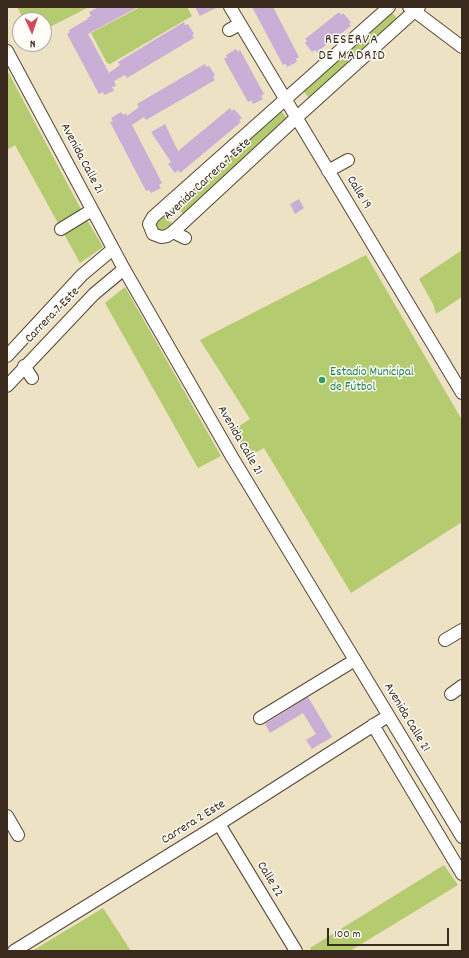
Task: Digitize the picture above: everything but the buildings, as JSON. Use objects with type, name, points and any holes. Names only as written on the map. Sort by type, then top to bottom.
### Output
[{"type":"street","name":"Calle 19","points":[[230,7],[462,393]]},
{"type":"street","name":"Avenida Carrera 7 Este","points":[[389,7],[286,100],[153,216],[149,224],[153,234],[160,237],[167,236],[173,232],[414,8]]},
{"type":"street","points":[[414,8],[462,47]]},
{"type":"street","points":[[229,30],[240,24]]},
{"type":"street","name":"Avenida Calle 21","points":[[7,51],[124,269],[232,457],[462,837]]},
{"type":"street","points":[[328,171],[348,160]]},
{"type":"street","points":[[61,229],[92,210]]},
{"type":"street","points":[[173,232],[185,238]]},
{"type":"street","name":"Carrera 7 Este","points":[[7,356],[82,275],[113,249]]},
{"type":"street","name":"Carrera 7 Este","points":[[7,386],[24,366],[94,294],[124,269]]},
{"type":"street","points":[[24,366],[32,378]]},
{"type":"street","points":[[445,640],[462,630]]},
{"type":"street","points":[[260,718],[355,660]]},
{"type":"street","points":[[451,694],[462,686]]},
{"type":"street","name":"Carrera 2 Este","points":[[14,951],[219,824],[388,716]]},
{"type":"street","points":[[373,726],[426,825],[461,870]]},
{"type":"street","points":[[7,816],[18,835]]},
{"type":"street","name":"Calle 22","points":[[219,824],[274,924],[296,951]]},
{"type":"green space","points":[[17,7],[89,7],[52,26],[52,12],[20,12]]},
{"type":"green space","points":[[140,7],[187,7],[192,16],[110,64],[107,63],[91,33]]},
{"type":"green space","points":[[391,12],[400,21],[310,99],[303,91]]},
{"type":"green space","points":[[7,70],[84,215],[103,247],[80,263],[15,145],[7,150]]},
{"type":"green space","points":[[280,110],[289,120],[184,215],[176,205]]},
{"type":"green space","points":[[165,215],[174,226],[163,234],[155,228],[156,224]]},
{"type":"green space","points":[[462,250],[462,297],[436,314],[433,304],[419,279]]},
{"type":"green space","points":[[366,255],[462,420],[462,522],[351,593],[264,448],[249,456],[233,430],[250,419],[200,340]]},
{"type":"green space","points":[[125,287],[221,456],[198,468],[105,303]]},
{"type":"green space","points":[[444,865],[458,885],[350,951],[312,951],[310,948]]},
{"type":"green space","points":[[103,908],[131,951],[32,951]]},
{"type":"place","name":"Estadio Municipal de Fútbol","points":[[322,380]]},
{"type":"district","name":"RESERVA DE MADRID","points":[[352,50]]}]
